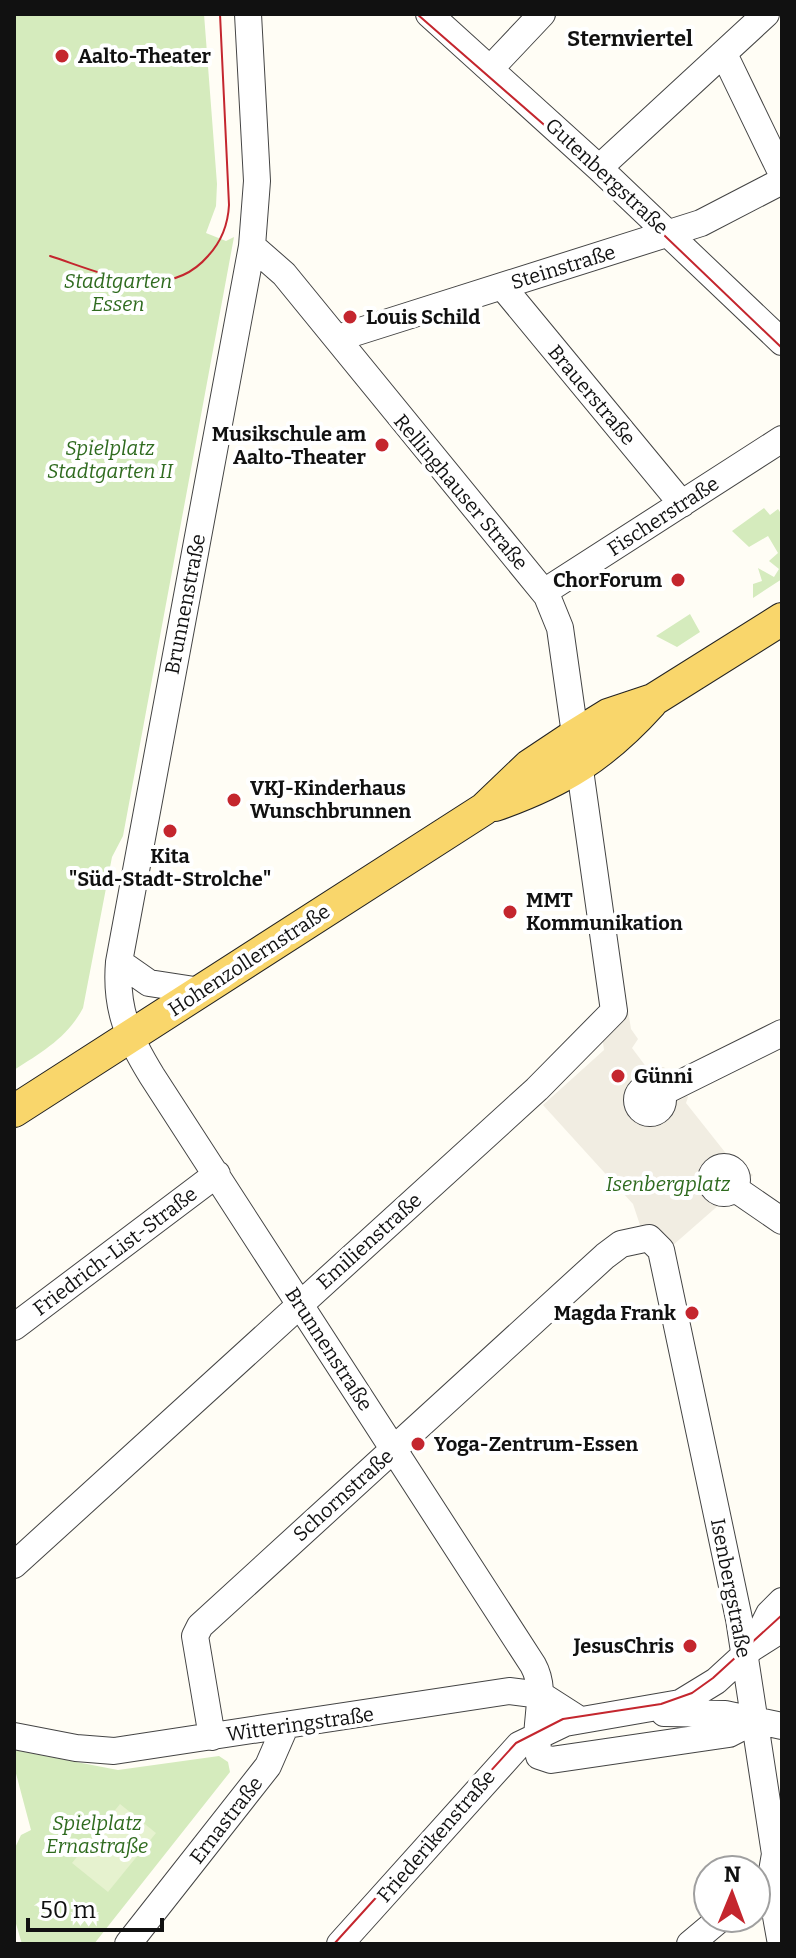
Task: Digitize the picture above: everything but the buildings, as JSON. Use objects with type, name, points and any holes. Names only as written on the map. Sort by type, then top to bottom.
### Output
[{"type":"main road","name":"Hohenzollernstraße","points":[[14,1111],[484,809],[543,788],[576,751],[614,743],[653,700],[782,619]]},
{"type":"street","points":[[248,14],[257,181],[252,246]]},
{"type":"street","name":"Gutenbergstraße","points":[[429,14],[599,168],[782,342]]},
{"type":"street","points":[[490,69],[542,14]]},
{"type":"street","points":[[599,168],[766,14]]},
{"type":"street","points":[[724,54],[782,174]]},
{"type":"street","name":"Steinstraße","points":[[338,338],[670,234],[701,223],[782,181]]},
{"type":"street","name":"Rellinghauser Straße","points":[[252,246],[284,274],[544,592],[560,628],[614,1011]]},
{"type":"street","name":"Brunnenstraße","points":[[252,246],[119,962],[118,1002],[128,1038],[533,1665],[541,1695],[537,1734]]},
{"type":"street","name":"Brauerstraße","points":[[502,286],[682,504]]},
{"type":"street","name":"Fischerstraße","points":[[544,592],[782,439]]},
{"type":"street","points":[[119,962],[149,983],[201,991]]},
{"type":"street","name":"Emilienstraße","points":[[14,1565],[537,1089],[614,1011]]},
{"type":"street","points":[[661,1093],[782,1033]]},
{"type":"street","name":"Friedrich-List-Straße","points":[[14,1327],[217,1174]]},
{"type":"street","points":[[734,1188],[782,1221]]},
{"type":"street","name":"Schornstraße","points":[[212,1737],[195,1636],[200,1626],[605,1256],[621,1244],[649,1238]]},
{"type":"street","name":"Isenbergstraße","points":[[649,1238],[661,1250],[748,1651],[775,1854],[772,1862]]},
{"type":"street","points":[[748,1651],[769,1614],[782,1601]]},
{"type":"street","points":[[756,1720],[729,1734],[549,1760],[539,1756],[537,1734],[580,1720],[645,1710],[695,1695],[748,1651],[782,1629]]},
{"type":"street","name":"Witteringstraße","points":[[14,1736],[101,1751],[285,1727],[509,1691],[541,1695],[580,1720]]},
{"type":"street","points":[[645,1710],[684,1715],[725,1714],[782,1726]]},
{"type":"street","name":"Ernastraße","points":[[128,1944],[268,1766],[285,1727]]},
{"type":"street","name":"Friederikenstraße","points":[[340,1944],[501,1762],[537,1734]]},
{"type":"street","name":"Isenbergstraße","points":[[772,1915],[781,1944]]},
{"type":"green space","name":"Stadtgarten Essen","points":[[14,14],[204,14],[217,184],[216,206],[206,233],[226,241],[234,237],[123,836],[112,857],[83,1008],[62,1036],[14,1070]]},
{"type":"green space","points":[[764,508],[770,515],[778,509],[782,515],[782,579],[753,598],[753,584],[762,581],[758,568],[774,577],[779,569],[769,561],[778,553],[768,536],[749,547],[732,531]]},
{"type":"green space","points":[[690,614],[700,632],[677,647],[656,636]]},
{"type":"green space","name":"Spielplatz Ernastraße","points":[[14,1750],[118,1770],[219,1756],[228,1762],[230,1772],[94,1944],[22,1944],[14,1917],[14,1850],[21,1835],[31,1830],[14,1766]]},
{"type":"green space","points":[[120,1804],[156,1833],[108,1892],[72,1863]]},
{"type":"shaded area","name":"Isenbergplatz","points":[[628,1010],[631,1029],[638,1039],[632,1048],[647,1068],[664,1067],[688,1097],[686,1103],[728,1156],[753,1175],[664,1253],[644,1237],[633,1204],[543,1105],[604,1050],[601,1028],[615,1015]]},
{"type":"tram line","points":[[50,256],[111,276],[153,282],[173,279],[191,271],[217,245],[229,205],[220,14]]},
{"type":"tram line","points":[[417,14],[596,170],[782,348]]},
{"type":"tram line","points":[[334,1944],[516,1743],[563,1719],[661,1704],[692,1693],[713,1678],[782,1615]]},
{"type":"place","name":"Aalto-Theater","points":[[62,56]]},
{"type":"place","name":"Louis Schild","points":[[350,317]]},
{"type":"place","name":"Musikschule am Aalto-Theater","points":[[382,445]]},
{"type":"place","name":"ChorForum","points":[[678,580]]},
{"type":"place","name":"VKJ-Kinderhaus Wunschbrunnen","points":[[234,800]]},
{"type":"place","name":"Kita \"Süd-Stadt-Strolche\"","points":[[170,831]]},
{"type":"place","name":"MMT Kommunikation","points":[[510,912]]},
{"type":"place","name":"Günni","points":[[618,1076]]},
{"type":"place","name":"Magda Frank","points":[[692,1313]]},
{"type":"place","name":"Yoga-Zentrum-Essen","points":[[418,1444]]},
{"type":"place","name":"JesusChris","points":[[690,1646]]},
{"type":"district","name":"Sternviertel","points":[[630,38]]},
{"type":"park label","name":"Spielplatz Stadtgarten II","points":[[110,460]]}]
